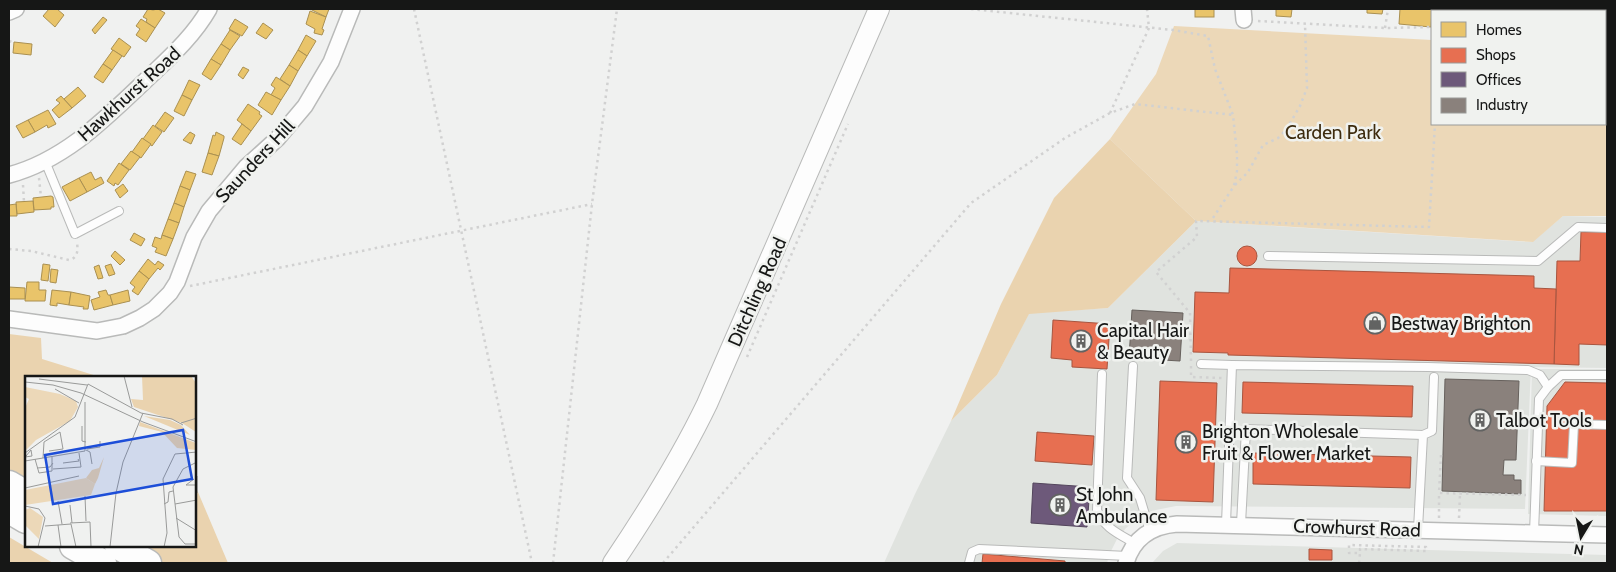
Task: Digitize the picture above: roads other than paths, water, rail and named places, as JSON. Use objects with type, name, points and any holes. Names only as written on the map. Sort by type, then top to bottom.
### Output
[{"type":"highway","points":[[9,484],[25,493]]},
{"type":"highway","points":[[9,510],[25,519]]},
{"type":"highway","points":[[74,547],[103,563]]},
{"type":"highway","points":[[120,547],[148,563]]},
{"type":"street","points":[[9,12],[16,9]]},
{"type":"street","name":"Hawkhurst Road","points":[[9,175],[45,161],[80,140],[185,43],[209,9]]},
{"type":"street","name":"Saunders Hill","points":[[9,319],[90,331],[115,328],[148,314],[170,293],[177,282],[194,237],[210,211],[246,167],[278,138],[309,99],[331,62],[352,9]]},
{"type":"street","name":"Ditchling Road","points":[[613,563],[656,498],[686,447],[708,404],[879,9]]},
{"type":"street","name":"Crowhurst Road","points":[[1130,554],[1150,531],[1157,527],[1177,524],[1607,535]]},
{"type":"lane","points":[[45,161],[75,234],[119,211]]},
{"type":"lane","points":[[1268,256],[1538,261],[1578,227],[1607,228]]},
{"type":"lane","points":[[1201,364],[1428,366],[1528,370],[1540,375],[1548,387]]},
{"type":"lane","points":[[1232,365],[1234,524]]},
{"type":"lane","points":[[1133,366],[1127,478],[1140,498],[1150,531]]},
{"type":"lane","points":[[1102,374],[1097,510],[1101,519],[1130,554]]},
{"type":"lane","points":[[1534,533],[1539,400],[1548,387],[1561,376],[1607,375]]},
{"type":"lane","points":[[1234,524],[1246,429],[1423,435],[1432,431],[1434,377]]},
{"type":"lane","points":[[1536,462],[1572,462],[1574,424],[1607,425]]},
{"type":"lane","points":[[1418,529],[1423,435]]},
{"type":"lane","points":[[969,563],[970,554],[976,549],[1130,554]]},
{"type":"place","name":"Bestway Brighton","points":[[1375,323]]},
{"type":"place","name":"Capital Hair & Beauty","points":[[1081,341]]},
{"type":"place","name":"Talbot Tools","points":[[1480,420]]},
{"type":"place","name":"Brighton Wholesale Fruit & Flower Market","points":[[1186,442]]},
{"type":"place","name":"St John Ambulance","points":[[1060,505]]},
{"type":"park label","name":"Carden Park","points":[[1333,132]]}]
